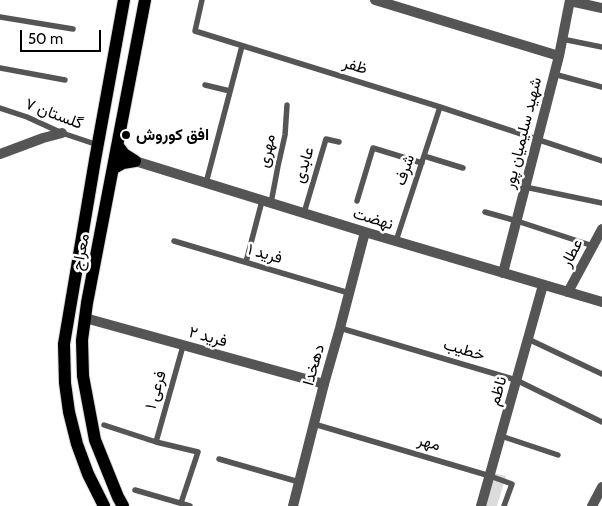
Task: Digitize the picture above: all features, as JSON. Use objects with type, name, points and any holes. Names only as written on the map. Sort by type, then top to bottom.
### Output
[{"type":"main road","name":"معراج","points":[[104,506],[88,474],[77,444],[69,412],[65,384],[64,344],[124,0]]},
{"type":"main road","name":"معراج","points":[[124,506],[115,490],[95,440],[83,376],[82,340],[87,303],[145,0]]},
{"type":"main road","points":[[118,146],[124,154],[135,161]]},
{"type":"main road","points":[[114,168],[123,163],[135,161]]},
{"type":"street","points":[[375,0],[558,56]]},
{"type":"street","points":[[570,0],[602,8]]},
{"type":"street","name":"شهید سلیمیان پور","points":[[504,273],[554,74],[570,0]]},
{"type":"street","points":[[0,154],[62,133]]},
{"type":"street","name":"نهضت","points":[[135,161],[602,302]]},
{"type":"street","name":"دهخدا","points":[[293,506],[365,232]]},
{"type":"street","name":"عطار","points":[[568,292],[599,238]]},
{"type":"street","name":"ناظم","points":[[481,506],[543,285]]},
{"type":"street","name":"فرید ۲","points":[[85,318],[324,384]]},
{"type":"street","points":[[592,506],[602,487]]},
{"type":"lane","name":"ظفر","points":[[202,0],[194,30],[440,107],[602,161]]},
{"type":"lane","points":[[0,17],[73,29]]},
{"type":"lane","points":[[562,39],[602,47]]},
{"type":"lane","points":[[206,183],[242,46]]},
{"type":"lane","points":[[0,68],[65,80]]},
{"type":"lane","points":[[554,74],[602,87]]},
{"type":"lane","points":[[205,85],[230,90]]},
{"type":"lane","name":"مهری","points":[[246,262],[278,166],[285,135],[287,105]]},
{"type":"lane","name":"شرف","points":[[396,241],[440,107]]},
{"type":"lane","name":"گلستان ۷","points":[[0,108],[98,145]]},
{"type":"lane","name":"عابدی","points":[[304,213],[326,138],[339,142]]},
{"type":"lane","points":[[357,200],[374,148],[422,163]]},
{"type":"lane","points":[[424,156],[463,168]]},
{"type":"lane","points":[[525,187],[602,203]]},
{"type":"lane","points":[[486,212],[517,221],[599,238]]},
{"type":"lane","name":"فرید ۱","points":[[174,241],[349,293]]},
{"type":"lane","name":"خطیب","points":[[340,328],[516,380],[602,422]]},
{"type":"lane","points":[[528,339],[602,374]]},
{"type":"lane","name":"فرعی ۱","points":[[156,442],[183,346]]},
{"type":"lane","name":"مهر","points":[[314,424],[512,484],[504,506]]},
{"type":"lane","points":[[104,425],[156,442],[198,452],[181,503]]},
{"type":"lane","points":[[501,436],[558,455]]},
{"type":"lane","points":[[219,459],[300,482]]},
{"type":"lane","points":[[136,490],[190,506]]},
{"type":"shaded area","points":[[494,473],[506,476],[497,506],[485,506]]},
{"type":"place","name":"افق کوروش","points":[[126,135]]}]
